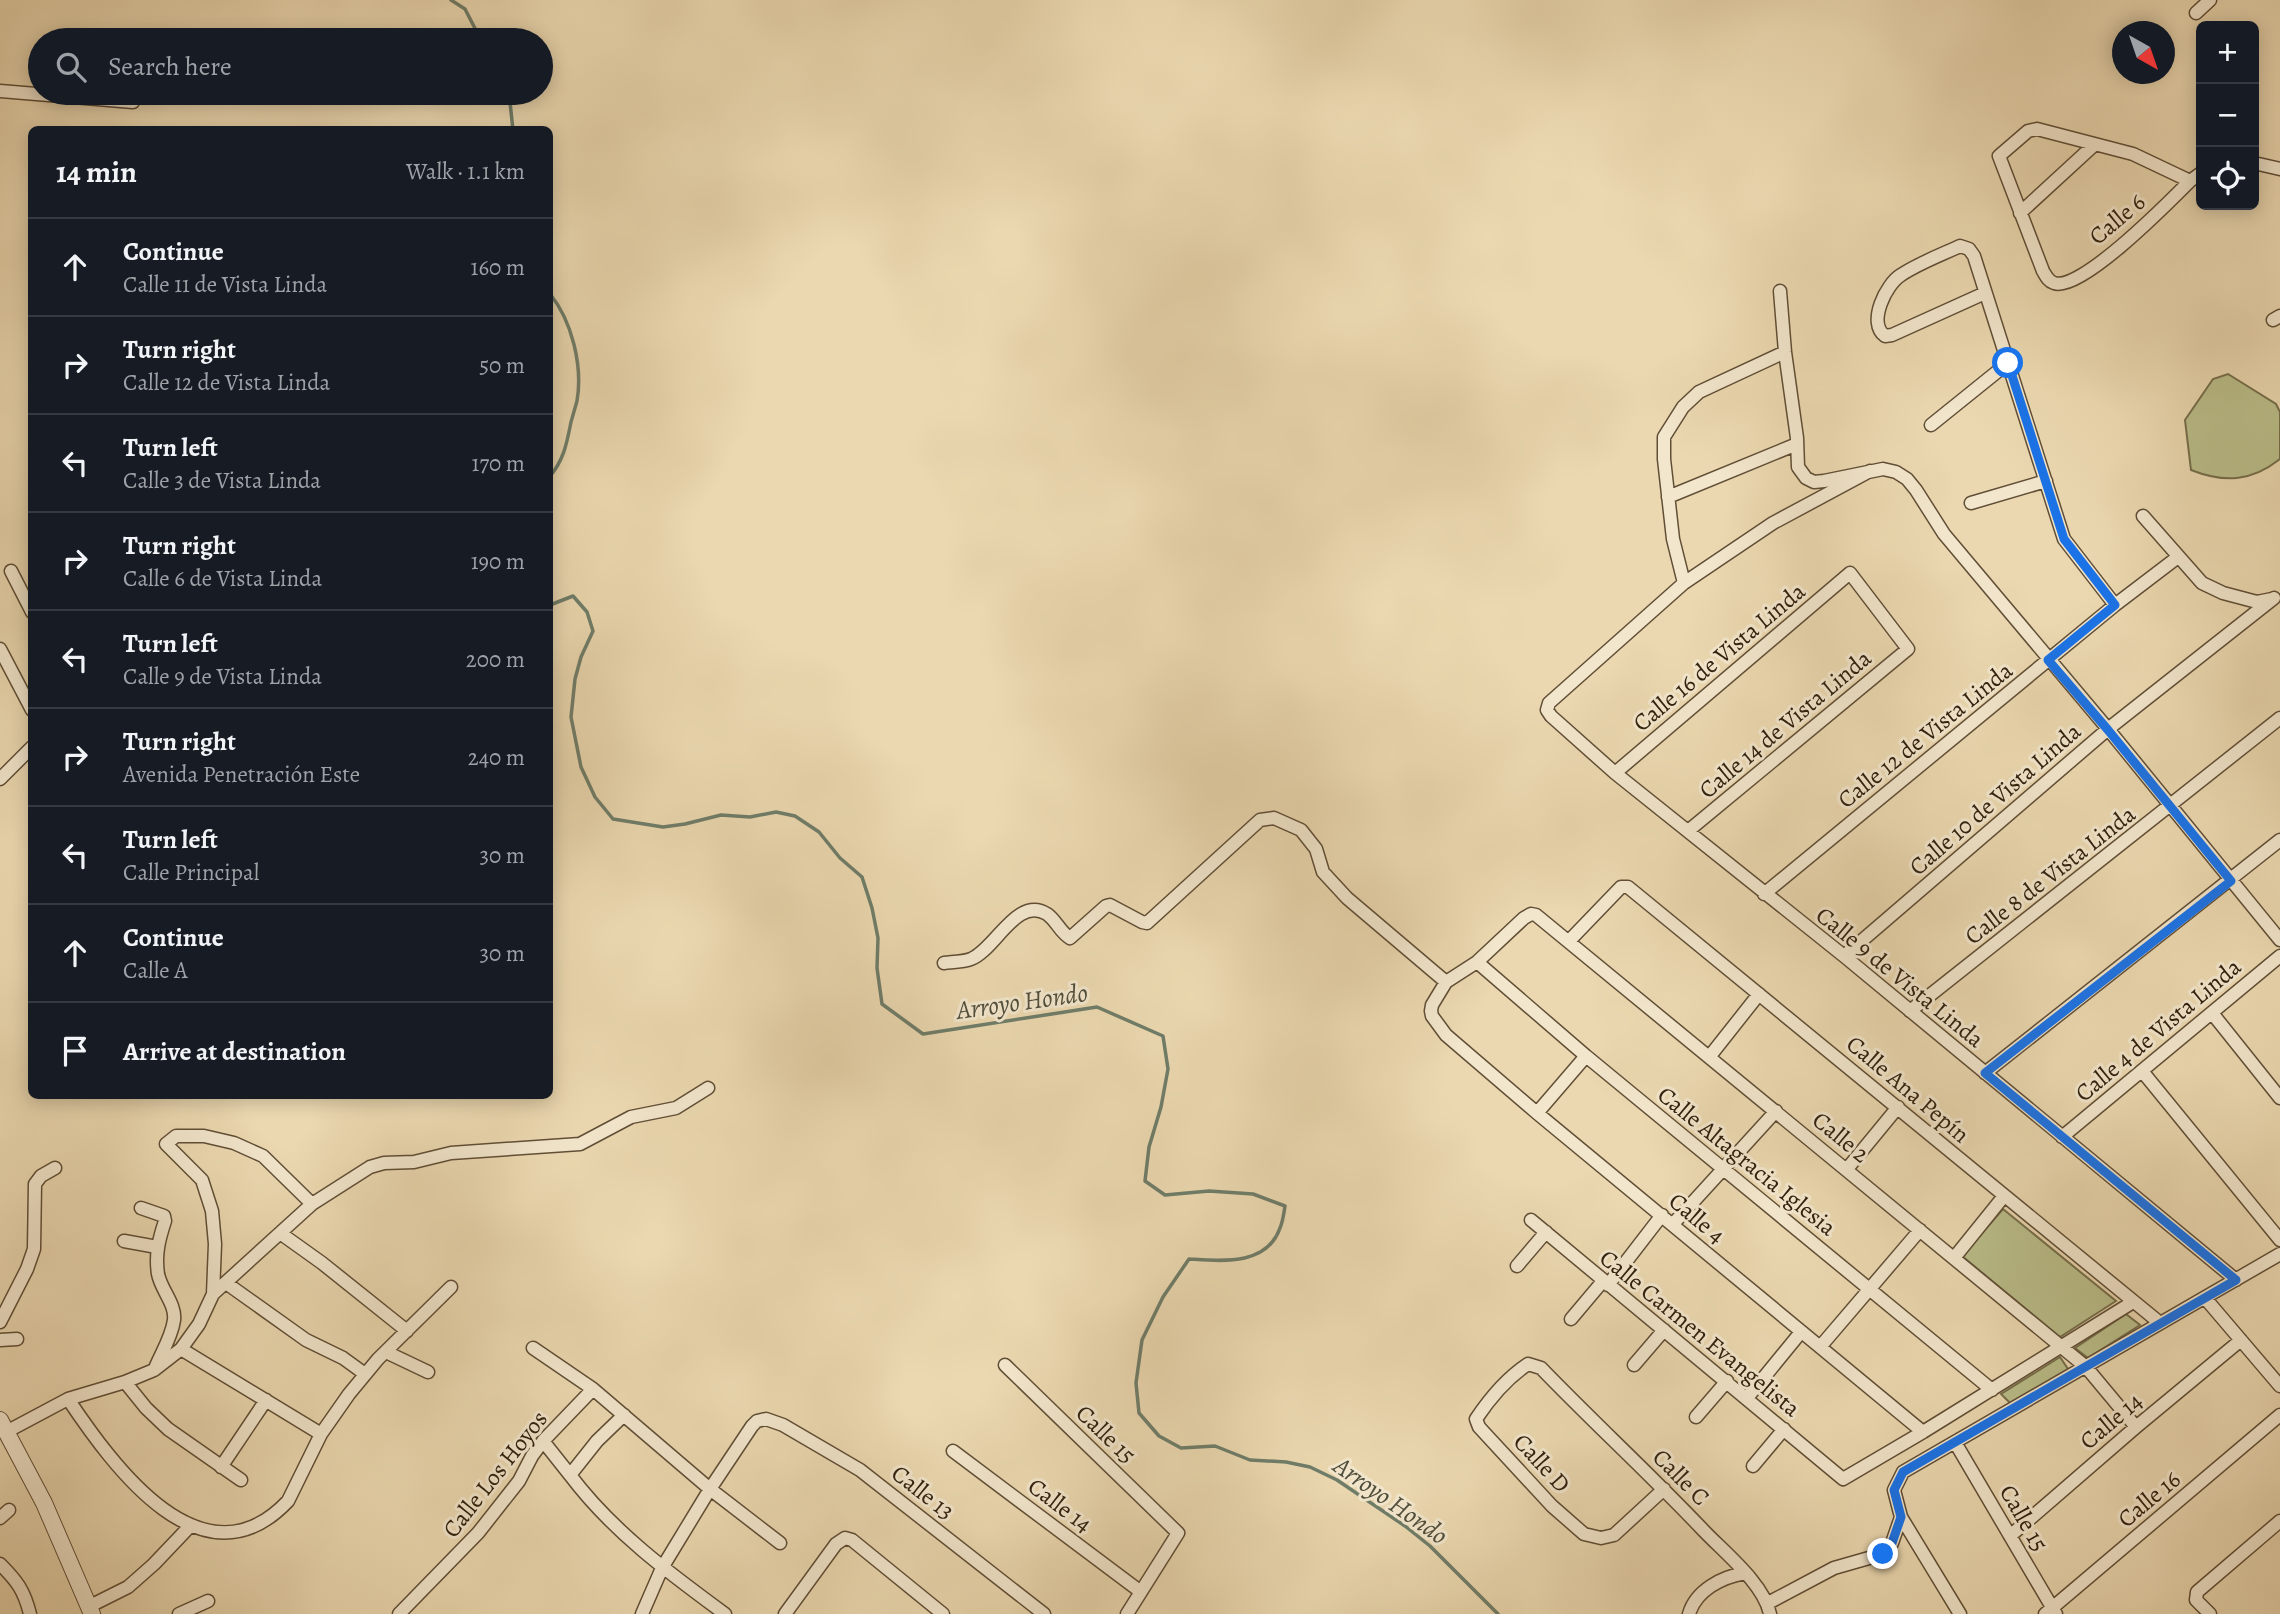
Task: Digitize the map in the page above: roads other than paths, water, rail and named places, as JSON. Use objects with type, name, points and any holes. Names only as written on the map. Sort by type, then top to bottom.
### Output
[{"type":"street","points":[[2196,13],[2210,0]]},
{"type":"street","points":[[0,91],[28,93]]},
{"type":"street","points":[[2094,145],[2020,213],[1998,156],[2033,129],[2133,155],[2196,177]]},
{"type":"street","points":[[2259,164],[2280,169]]},
{"type":"street","name":"Calle 6","points":[[2020,213],[2047,278],[2053,283],[2067,282],[2121,247],[2196,177]]},
{"type":"street","points":[[1985,293],[1892,335],[1885,336],[1880,332],[1878,310],[1896,278],[1960,246],[1969,248],[1973,256],[2008,363],[2064,539],[2115,605]]},
{"type":"street","points":[[1780,291],[1798,467],[1806,478],[1814,482],[1883,469],[1896,472],[1907,479],[1944,534],[2280,940]]},
{"type":"street","points":[[1785,352],[1699,392],[1683,407],[1664,437],[1673,539],[1684,583],[1773,523],[1870,471]]},
{"type":"street","points":[[1931,425],[2008,363]]},
{"type":"street","points":[[1668,498],[1797,444]]},
{"type":"street","points":[[1971,503],[2046,481]]},
{"type":"street","points":[[2143,516],[2202,583],[2223,593],[2257,602],[2277,598]]},
{"type":"street","name":"Calle 12 de Vista Linda","points":[[1764,894],[2178,556]]},
{"type":"street","points":[[11,571],[28,604]]},
{"type":"street","name":"Calle 14 de Vista Linda","points":[[1688,831],[1908,649],[1850,573]]},
{"type":"street","name":"Calle 16 de Vista Linda","points":[[1615,773],[1850,573]]},
{"type":"street","name":"Calle 9 de Vista Linda","points":[[1684,583],[1549,703],[1547,710],[1551,716],[1615,773],[1844,956],[2236,1280]]},
{"type":"street","name":"Calle 10 de Vista Linda","points":[[1844,956],[2108,730],[2277,598]]},
{"type":"street","points":[[0,649],[28,702]]},
{"type":"street","name":"Calle 8 de Vista Linda","points":[[1910,1011],[2280,718]]},
{"type":"street","points":[[1,775],[28,751]]},
{"type":"street","points":[[944,963],[972,959],[986,949],[1022,912],[1040,911],[1048,915],[1070,938],[1110,905],[1147,923],[1260,820],[1274,818],[1301,830],[1316,849],[1323,872],[1347,898],[1446,982],[1477,962]]},
{"type":"street","points":[[1985,1073],[2280,841]]},
{"type":"street","name":"Calle Ana Pepín","points":[[1569,941],[1621,887],[1628,887],[2160,1324]]},
{"type":"street","name":"Calle 2","points":[[1477,962],[1531,914],[1536,915],[2087,1367],[2136,1427]]},
{"type":"street","name":"Calle 4 de Vista Linda","points":[[2062,1137],[2280,956]]},
{"type":"street","name":"Calle Altagracia Iglesia","points":[[1477,962],[1586,1056],[1992,1390]]},
{"type":"street","name":"Calle 4","points":[[1446,982],[1431,1011],[1446,1035],[1923,1432]]},
{"type":"street","points":[[1710,1056],[1759,994]]},
{"type":"street","points":[[2212,1013],[2280,1098]]},
{"type":"street","points":[[1537,1113],[1586,1056]]},
{"type":"street","points":[[2142,1071],[2280,1240]]},
{"type":"street","points":[[212,1294],[312,1204],[352,1177],[377,1165],[414,1162],[451,1153],[580,1144],[631,1117],[676,1108],[708,1088]]},
{"type":"street","points":[[1847,1169],[1898,1107]]},
{"type":"street","points":[[1673,1224],[1776,1111]]},
{"type":"street","points":[[191,1525],[128,1587],[90,1610],[44,1503],[3,1426],[68,1399],[155,1370],[181,1349],[198,1324],[212,1294],[215,1244],[212,1211],[202,1180],[166,1144],[176,1136],[204,1136],[234,1143],[263,1156],[312,1204]]},
{"type":"street","points":[[0,1322],[34,1249],[35,1184],[41,1176],[55,1168]]},
{"type":"street","points":[[1954,1258],[2004,1196]]},
{"type":"street","points":[[141,1208],[164,1216],[157,1247],[158,1275],[173,1308],[174,1321],[155,1370]]},
{"type":"street","points":[[1571,1319],[1605,1283],[1661,1215]]},
{"type":"street","name":"Calle Carmen Evangelista","points":[[1531,1220],[1843,1479],[1923,1432]]},
{"type":"street","points":[[1820,1347],[1920,1230]]},
{"type":"street","points":[[1517,1266],[1546,1232]]},
{"type":"street","points":[[280,1233],[407,1331]]},
{"type":"street","points":[[124,1241],[157,1247]]},
{"type":"street","points":[[1960,1614],[1901,1517],[1894,1490],[1903,1472],[1956,1444],[2280,1254]]},
{"type":"street","points":[[226,1283],[306,1340],[343,1358],[365,1374]]},
{"type":"street","points":[[68,1399],[106,1452],[136,1486],[167,1513],[191,1525],[225,1533],[241,1531],[267,1519],[288,1500],[321,1434],[365,1374],[452,1287]]},
{"type":"street","points":[[2204,1298],[2280,1387]]},
{"type":"street","points":[[1923,1432],[2133,1302]]},
{"type":"street","points":[[1634,1365],[1664,1330]]},
{"type":"street","points":[[1747,1398],[1801,1332]]},
{"type":"street","points":[[0,1340],[17,1339]]},
{"type":"street","name":"Calle 14","points":[[2010,1536],[2241,1340]]},
{"type":"street","points":[[533,1348],[593,1389],[710,1489],[780,1544]]},
{"type":"street","points":[[181,1349],[321,1434]]},
{"type":"street","points":[[386,1352],[428,1372]]},
{"type":"street","name":"Calle D","points":[[1550,1377],[1541,1368],[1528,1364],[1514,1374],[1476,1419],[1479,1427],[1552,1506],[1584,1534],[1601,1538],[1614,1535],[1664,1489]]},
{"type":"street","name":"Calle 15","points":[[1005,1365],[1178,1533],[1141,1592]]},
{"type":"street","name":"Calle C","points":[[1550,1377],[1745,1573],[1769,1609]]},
{"type":"street","points":[[1696,1417],[1727,1381]]},
{"type":"street","points":[[125,1382],[168,1429],[241,1480]]},
{"type":"street","name":"Calle Los Hoyos","points":[[399,1614],[478,1533],[519,1481],[543,1441],[593,1389]]},
{"type":"street","points":[[221,1466],[266,1400]]},
{"type":"street","points":[[570,1475],[597,1441],[624,1415]]},
{"type":"street","name":"Calle 16","points":[[2051,1613],[2280,1415]]},
{"type":"street","name":"Calle 13","points":[[710,1489],[757,1421],[766,1419],[783,1425],[860,1470],[1044,1614]]},
{"type":"street","points":[[1753,1466],[1784,1429]]},
{"type":"street","points":[[543,1441],[606,1516],[662,1568],[725,1614]]},
{"type":"street","name":"Calle 15","points":[[1956,1444],[2051,1613]]},
{"type":"street","name":"Calle 14","points":[[953,1451],[1141,1592]]},
{"type":"street","points":[[642,1614],[662,1568],[710,1489]]},
{"type":"street","points":[[1769,1609],[1834,1568],[1883,1554],[1892,1543],[1901,1517]]},
{"type":"street","points":[[2210,1614],[2196,1600],[2197,1592],[2280,1521]]},
{"type":"street","points":[[785,1614],[836,1544],[845,1538],[852,1540],[943,1614]]},
{"type":"street","points":[[0,1564],[16,1580],[26,1596],[30,1614]]},
{"type":"street","points":[[1689,1614],[1692,1606],[1709,1586],[1735,1574],[1745,1573]]},
{"type":"street","points":[[1127,1614],[1141,1592]]},
{"type":"street","points":[[179,1614],[208,1601]]},
{"type":"waterway","name":"Arroyo Hondo","points":[[451,0],[465,9],[475,28]]},
{"type":"waterway","name":"Arroyo Hondo","points":[[510,105],[513,126]]},
{"type":"waterway","name":"Arroyo Hondo","points":[[553,298],[570,330],[578,373],[577,401],[564,450],[553,472]]},
{"type":"waterway","name":"Arroyo Hondo","points":[[553,604],[573,596],[587,612],[593,631],[581,657],[575,679],[571,717],[581,767],[595,797],[613,819],[663,827],[721,815],[750,817],[776,812],[795,816],[819,832],[840,858],[862,877],[878,938],[877,968],[882,1004],[923,1034],[1097,1007],[1163,1036],[1168,1069],[1161,1107],[1149,1147],[1145,1181],[1165,1195],[1209,1191],[1253,1194],[1285,1206],[1280,1228],[1265,1249],[1242,1259],[1189,1259],[1163,1297],[1142,1340],[1136,1383],[1139,1413],[1159,1436],[1181,1448],[1215,1446],[1250,1460],[1286,1462],[1310,1467],[1337,1480],[1430,1546],[1498,1614]]}]
